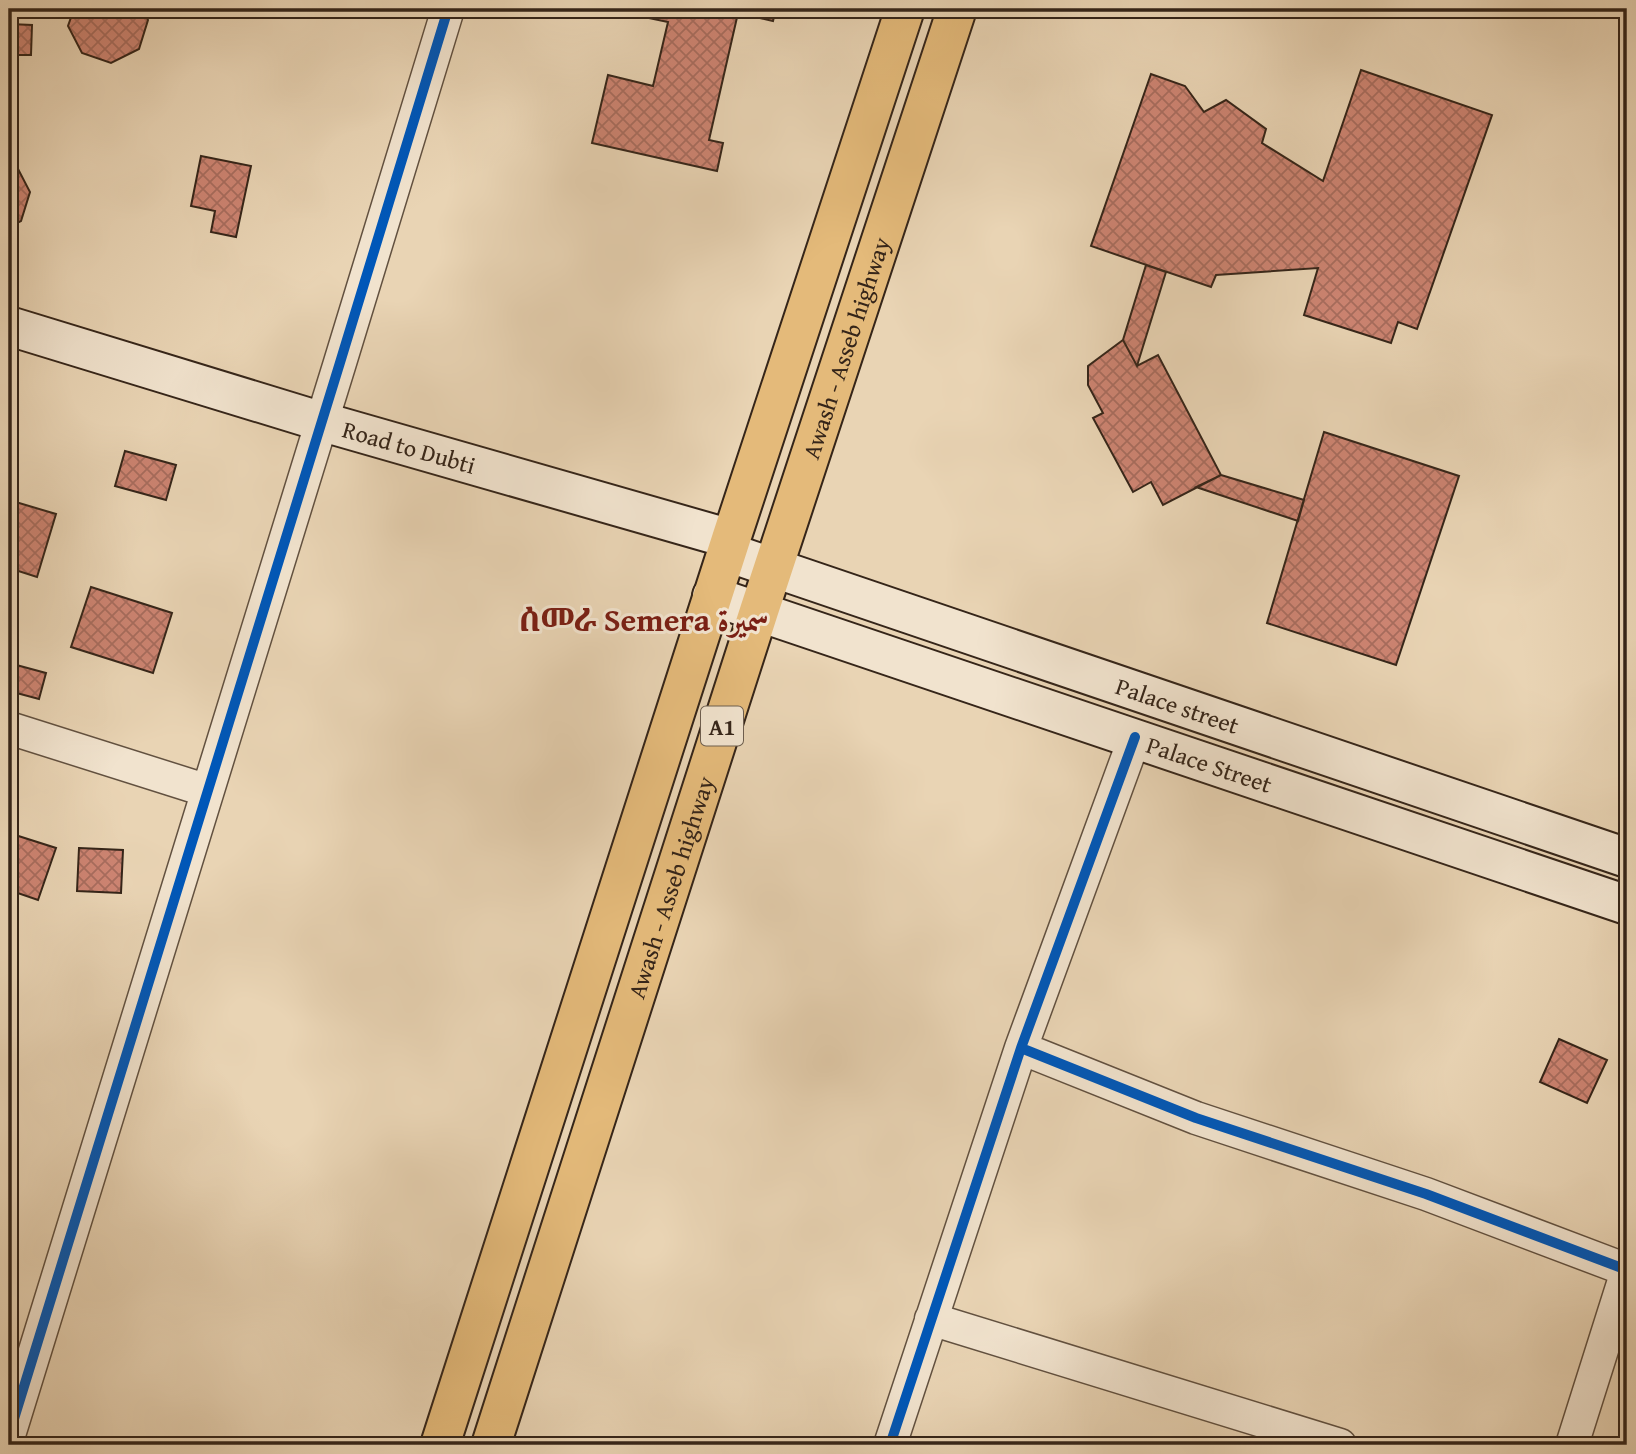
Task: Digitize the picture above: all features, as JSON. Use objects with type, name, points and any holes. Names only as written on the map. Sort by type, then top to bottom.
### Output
[{"type":"highway","name":"Awash - Asseb highway","points":[[440,1445],[712,596],[905,9]]},
{"type":"highway","name":"Awash - Asseb highway","points":[[491,1445],[773,567],[957,9]]},
{"type":"main road","name":"Road to Dubti","points":[[9,326],[729,545]]},
{"type":"main road","name":"Palace street","points":[[729,545],[773,567],[1627,858]]},
{"type":"main road","name":"Palace Street","points":[[712,596],[1627,905]]},
{"type":"street","points":[[9,1435],[205,790],[323,422],[448,9]]},
{"type":"street","points":[[9,727],[205,790]]},
{"type":"street","points":[[890,1445],[1021,1048],[1136,737]]},
{"type":"street","points":[[1021,1048],[1196,1118],[1426,1194],[1627,1271],[1572,1445]]},
{"type":"street","points":[[931,1319],[1340,1445]]},
{"type":"building","points":[[74,9],[143,9],[148,20],[139,49],[111,63],[82,53],[68,26]]},
{"type":"building","points":[[640,9],[776,9],[773,21],[738,13],[709,140],[723,143],[717,171],[592,143],[608,75],[653,86],[668,22],[639,16]]},
{"type":"building","points":[[9,24],[32,25],[31,55],[9,55]]},
{"type":"building","points":[[1361,70],[1492,115],[1417,329],[1398,322],[1391,343],[1304,315],[1318,268],[1216,275],[1211,287],[1091,246],[1151,74],[1185,86],[1204,112],[1226,100],[1266,129],[1262,143],[1323,181]]},
{"type":"building","points":[[201,156],[251,166],[236,237],[211,232],[215,211],[191,206]]},
{"type":"building","points":[[9,162],[16,165],[30,192],[21,221],[9,227]]},
{"type":"building","points":[[1146,265],[1166,272],[1137,366],[1123,340]]},
{"type":"building","points":[[1123,340],[1137,366],[1158,355],[1221,475],[1163,505],[1151,482],[1133,492],[1093,418],[1103,413],[1088,385],[1088,366]]},
{"type":"building","points":[[1324,432],[1459,476],[1396,665],[1267,623]]},
{"type":"building","points":[[125,451],[176,465],[166,500],[115,486]]},
{"type":"building","points":[[1221,475],[1304,500],[1298,521],[1196,487]]},
{"type":"building","points":[[9,500],[56,514],[37,577],[9,568]]},
{"type":"building","points":[[91,587],[172,613],[153,673],[71,647]]},
{"type":"building","points":[[9,663],[46,673],[39,699],[9,691]]},
{"type":"building","points":[[9,833],[56,848],[38,900],[9,890]]},
{"type":"building","points":[[79,848],[123,850],[121,893],[77,891]]},
{"type":"building","points":[[9,905],[15,907],[9,926]]},
{"type":"building","points":[[1559,1039],[1607,1060],[1587,1103],[1540,1082]]},
{"type":"cycle path","points":[[9,1435],[448,9]]},
{"type":"cycle path","points":[[890,1445],[1021,1048],[1135,737]]},
{"type":"cycle path","points":[[1021,1048],[1196,1118],[1426,1194],[1627,1270]]},
{"type":"district","name":"ሰመራ Semera سميرة","points":[[644,619]]}]
